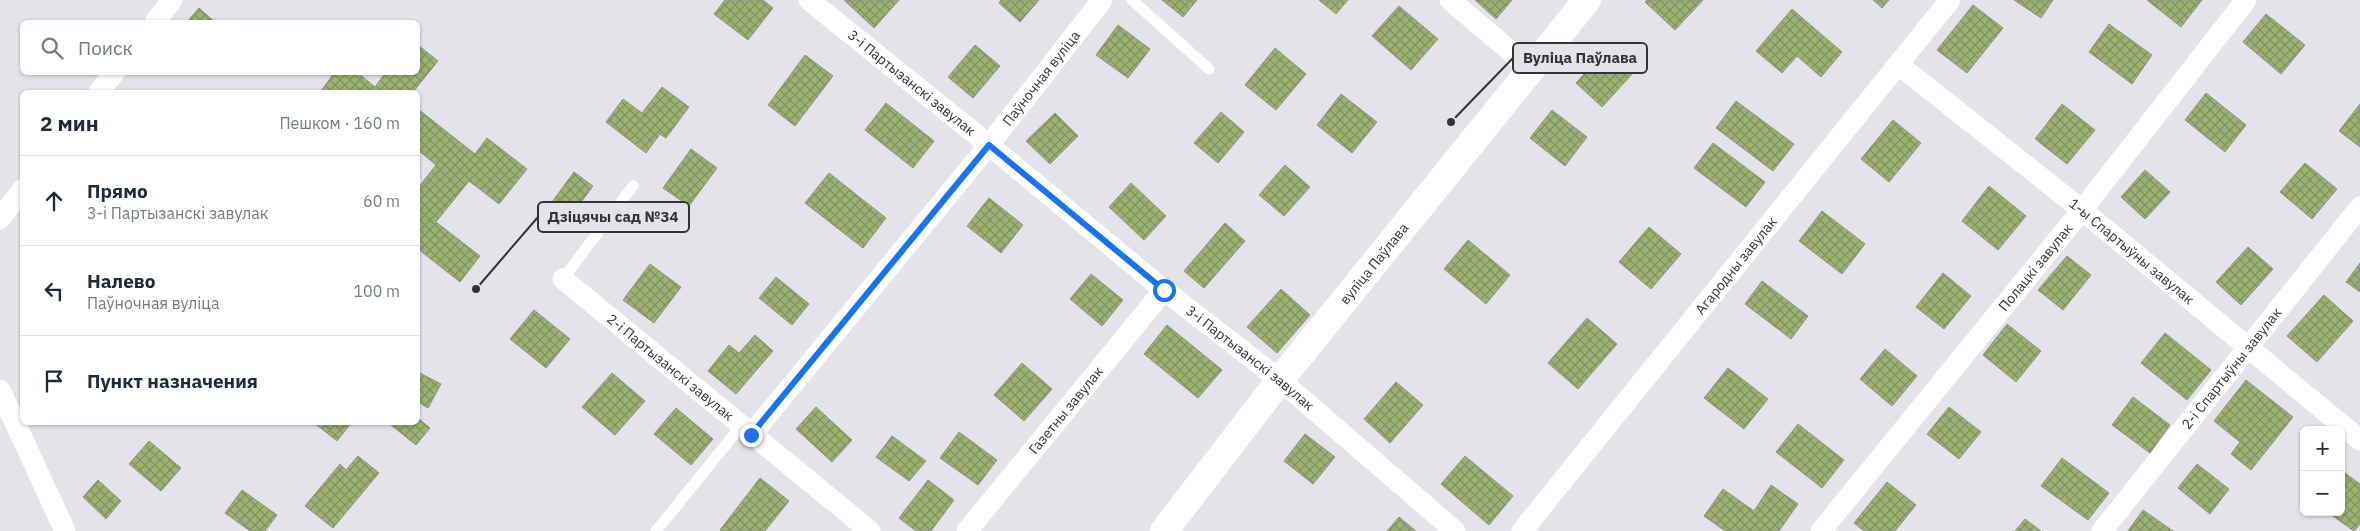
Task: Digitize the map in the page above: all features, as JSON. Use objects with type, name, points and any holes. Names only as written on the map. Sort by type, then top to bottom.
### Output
[{"type":"street","points":[[157,20],[172,0]]},
{"type":"street","name":"Паўночная вуліца","points":[[746,431],[989,145],[1102,0]]},
{"type":"street","points":[[1450,0],[1530,68]]},
{"type":"street","name":"вуліца Паўлава","points":[[1164,531],[1280,380],[1530,68],[1587,0]]},
{"type":"street","name":"Агародны завулак","points":[[1522,531],[1950,0]]},
{"type":"street","name":"Полацкі завулак","points":[[1821,531],[2082,210],[2246,0]]},
{"type":"street","name":"3-і Партызанскі завулак","points":[[814,1],[1164,290],[1280,380],[1454,531]]},
{"type":"street","name":"1-ы Спартыўны завулак","points":[[1899,65],[2082,210],[2360,440]]},
{"type":"street","points":[[102,90],[113,75]]},
{"type":"street","points":[[0,218],[20,193]]},
{"type":"street","name":"2-і Спартыўны завулак","points":[[2102,531],[2246,347],[2360,207]]},
{"type":"street","name":"2-і Партызанскі завулак","points":[[563,279],[870,531]]},
{"type":"street","name":"Газетны завулак","points":[[967,531],[1164,290]]},
{"type":"street","points":[[0,390],[65,531]]},
{"type":"lane","points":[[1132,0],[1208,69]]},
{"type":"lane","points":[[563,279],[633,186]]},
{"type":"lane","points":[[656,531],[746,431]]},
{"type":"building","points":[[725,0],[763,0],[773,8],[748,40],[714,14]]},
{"type":"building","points":[[844,0],[899,0],[874,28]]},
{"type":"building","points":[[1001,0],[1039,0],[1020,22],[999,3]]},
{"type":"building","points":[[1162,0],[1197,0],[1183,17]]},
{"type":"building","points":[[1319,0],[1348,0],[1336,14]]},
{"type":"building","points":[[1475,0],[1512,0],[1496,19]]},
{"type":"building","points":[[1647,0],[1703,0],[1675,30],[1645,2]]},
{"type":"building","points":[[1873,0],[1889,0],[1882,8]]},
{"type":"building","points":[[2014,0],[2053,0],[2041,18]]},
{"type":"building","points":[[2147,0],[2202,0],[2181,27]]},
{"type":"building","points":[[1973,5],[2003,28],[1967,73],[1937,50]]},
{"type":"building","points":[[1399,6],[1438,39],[1411,70],[1372,36]]},
{"type":"building","points":[[199,8],[213,20],[189,20]]},
{"type":"building","points":[[1792,9],[1842,52],[1821,77],[1797,56],[1782,73],[1756,51]]},
{"type":"building","points":[[2266,14],[2305,45],[2281,74],[2243,42]]},
{"type":"building","points":[[2109,24],[2152,55],[2132,84],[2089,52]]},
{"type":"building","points":[[1118,25],[1150,49],[1128,78],[1096,55]]},
{"type":"building","points":[[975,45],[1000,66],[973,98],[948,77]]},
{"type":"building","points":[[1609,46],[1635,71],[1602,107],[1576,83]]},
{"type":"building","points":[[420,47],[438,61],[415,90],[322,90],[333,75],[361,75],[375,87],[384,75],[420,75]]},
{"type":"building","points":[[1275,48],[1306,74],[1276,110],[1245,85]]},
{"type":"building","points":[[805,55],[833,76],[795,126],[768,105]]},
{"type":"building","points":[[662,87],[689,107],[666,138],[660,134],[646,153],[606,122],[623,99],[642,113]]},
{"type":"building","points":[[2206,93],[2246,125],[2225,152],[2185,120]]},
{"type":"building","points":[[1341,94],[1377,122],[1352,153],[1317,125]]},
{"type":"building","points":[[1736,101],[1794,144],[1773,171],[1716,128]]},
{"type":"building","points":[[886,103],[934,141],[913,168],[865,130]]},
{"type":"building","points":[[2062,104],[2095,130],[2067,164],[2035,139]]},
{"type":"building","points":[[2360,104],[2360,147],[2339,131]]},
{"type":"building","points":[[1552,110],[1587,137],[1565,166],[1530,138]]},
{"type":"building","points":[[420,111],[475,154],[487,138],[527,169],[499,204],[469,181],[436,222],[480,256],[460,282],[420,251],[420,185],[436,165],[420,152]]},
{"type":"building","points":[[1221,112],[1244,132],[1218,163],[1194,143]]},
{"type":"building","points":[[1055,113],[1078,136],[1050,164],[1026,141]]},
{"type":"building","points":[[1893,120],[1921,143],[1889,182],[1861,159]]},
{"type":"building","points":[[1713,143],[1765,182],[1746,207],[1694,168]]},
{"type":"building","points":[[691,149],[717,168],[689,206],[663,188]]},
{"type":"building","points":[[2305,163],[2337,189],[2312,219],[2280,192]]},
{"type":"building","points":[[1285,165],[1310,187],[1284,216],[1259,195]]},
{"type":"building","points":[[2145,170],[2170,192],[2145,219],[2121,197]]},
{"type":"building","points":[[574,172],[593,186],[571,216],[552,202]]},
{"type":"building","points":[[829,173],[886,218],[863,248],[805,203]]},
{"type":"building","points":[[1131,183],[1166,216],[1144,240],[1109,207]]},
{"type":"building","points":[[1989,186],[2026,216],[1998,250],[1962,221]]},
{"type":"building","points":[[989,198],[1023,225],[1001,253],[967,226]]},
{"type":"building","points":[[1822,211],[1865,244],[1842,274],[1799,241]]},
{"type":"building","points":[[1225,223],[1245,241],[1204,288],[1184,271]]},
{"type":"building","points":[[1649,227],[1681,254],[1651,289],[1619,262]]},
{"type":"building","points":[[1468,240],[1510,275],[1486,304],[1444,269]]},
{"type":"building","points":[[2248,247],[2273,269],[2241,305],[2216,282]]},
{"type":"building","points":[[2067,256],[2091,275],[2063,310],[2038,290]]},
{"type":"building","points":[[2360,263],[2360,292],[2346,282]]},
{"type":"building","points":[[650,264],[681,287],[654,323],[623,300]]},
{"type":"building","points":[[1943,273],[1971,296],[1944,329],[1916,307]]},
{"type":"building","points":[[1091,274],[1123,300],[1102,326],[1070,299]]},
{"type":"building","points":[[776,277],[809,304],[792,325],[759,298]]},
{"type":"building","points":[[1762,281],[1808,316],[1791,339],[1745,304]]},
{"type":"building","points":[[1281,289],[1310,315],[1277,353],[1247,327]]},
{"type":"building","points":[[2324,295],[2353,321],[2317,362],[2287,336]]},
{"type":"building","points":[[534,310],[570,339],[546,368],[510,339]]},
{"type":"building","points":[[1587,318],[1617,344],[1578,389],[1548,363]]},
{"type":"building","points":[[2007,324],[2041,351],[2016,382],[1983,355]]},
{"type":"building","points":[[1167,325],[1222,370],[1198,398],[1144,354]]},
{"type":"building","points":[[2165,333],[2211,370],[2187,400],[2141,363]]},
{"type":"building","points":[[755,335],[773,351],[736,394],[708,371],[729,345],[739,353]]},
{"type":"building","points":[[1885,349],[1917,376],[1892,406],[1860,379]]},
{"type":"building","points":[[1022,363],[1052,389],[1024,421],[994,395]]},
{"type":"building","points":[[1728,368],[1768,399],[1744,429],[1704,398]]},
{"type":"building","points":[[420,373],[441,384],[428,408],[420,403]]},
{"type":"building","points":[[612,373],[645,401],[615,435],[582,407]]},
{"type":"building","points":[[2246,380],[2293,417],[2251,470],[2231,454],[2240,442],[2214,421]]},
{"type":"building","points":[[1396,382],[1423,405],[1390,443],[1364,419]]},
{"type":"building","points":[[2133,397],[2170,425],[2150,453],[2112,425]]},
{"type":"building","points":[[816,407],[852,440],[832,462],[796,429]]},
{"type":"building","points":[[1949,407],[1981,432],[1959,459],[1927,434]]},
{"type":"building","points":[[676,408],[713,439],[691,465],[654,434]]},
{"type":"building","points":[[420,420],[430,428],[416,445],[391,425],[420,425]]},
{"type":"building","points":[[1798,424],[1844,460],[1822,488],[1776,452]]},
{"type":"building","points":[[317,425],[350,425],[337,441]]},
{"type":"building","points":[[959,432],[997,460],[978,485],[940,458]]},
{"type":"building","points":[[1305,434],[1335,457],[1313,484],[1284,461]]},
{"type":"building","points":[[892,436],[926,461],[909,481],[876,457]]},
{"type":"building","points":[[149,441],[181,468],[161,491],[129,464]]},
{"type":"building","points":[[358,456],[379,473],[333,528],[305,506],[340,464],[346,470]]},
{"type":"building","points":[[1465,456],[1513,496],[1489,525],[1441,484]]},
{"type":"building","points":[[2062,458],[2109,493],[2088,520],[2041,486]]},
{"type":"building","points":[[2197,464],[2229,489],[2210,514],[2178,488]]},
{"type":"building","points":[[2345,473],[2360,484],[2360,524],[2354,531],[2333,516],[2345,516]]},
{"type":"building","points":[[760,478],[789,501],[765,531],[721,531],[720,530]]},
{"type":"building","points":[[98,480],[121,501],[106,519],[83,497]]},
{"type":"building","points":[[928,480],[954,500],[931,531],[916,531],[899,518]]},
{"type":"building","points":[[1887,482],[1916,505],[1895,531],[1864,531],[1854,523]]},
{"type":"building","points":[[1771,485],[1798,504],[1779,531],[1725,531],[1704,516],[1723,489],[1754,511]]},
{"type":"building","points":[[242,490],[277,515],[265,531],[250,531],[225,513]]},
{"type":"building","points":[[2143,510],[2173,531],[2128,531]]},
{"type":"building","points":[[1399,517],[1416,531],[1387,531]]},
{"type":"building","points":[[2025,519],[2041,531],[2015,531]]},
{"type":"place","name":"Вуліца Паўлава","points":[[1451,122]]},
{"type":"place","name":"Дзіцячы сад №34","points":[[476,289]]},
{"type":"route","points":[[751,435],[989,145],[1164,290]]}]
